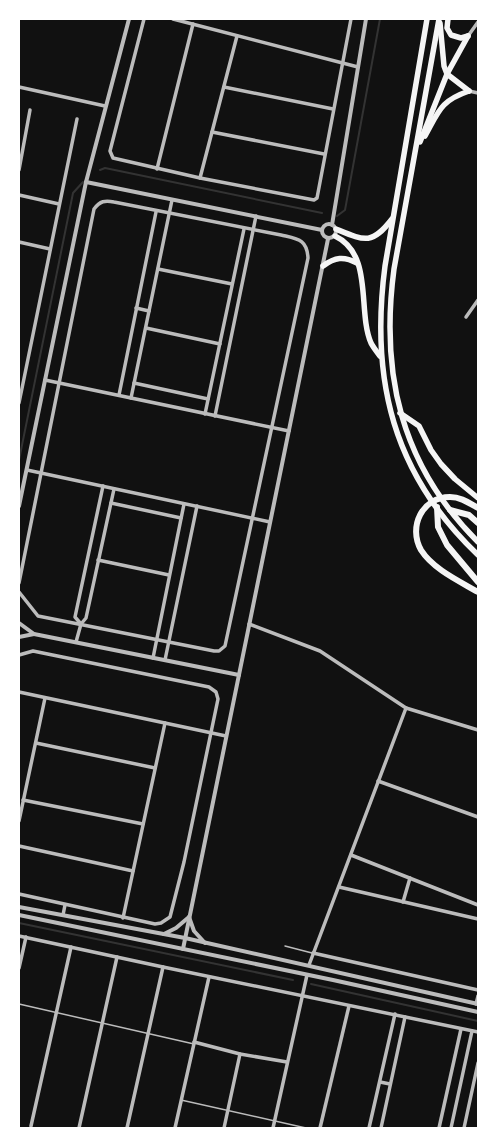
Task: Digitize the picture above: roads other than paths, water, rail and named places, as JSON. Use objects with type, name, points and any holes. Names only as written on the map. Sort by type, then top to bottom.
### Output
[{"type":"highway","points":[[427,19],[382,288],[380,326],[381,356],[385,390],[396,433],[418,481],[436,507],[470,548],[478,555]]},
{"type":"highway","points":[[439,19],[442,57],[447,74],[469,91]]},
{"type":"highway","points":[[439,19],[394,269],[390,308],[389,342],[392,376],[400,413],[421,465],[450,510],[476,540]]},
{"type":"highway","points":[[448,19],[447,28],[451,35],[461,38],[468,36]]},
{"type":"highway","points":[[415,155],[447,74],[468,36]]},
{"type":"highway","points":[[415,155],[441,108],[449,99],[469,91]]},
{"type":"highway","points":[[334,227],[362,238],[370,238],[383,231],[393,218]]},
{"type":"highway","points":[[335,236],[345,240],[358,263],[366,324],[372,344],[381,356]]},
{"type":"highway","points":[[323,266],[336,258],[345,258],[358,263]]},
{"type":"highway","points":[[400,413],[419,426],[431,450],[441,464],[455,479],[478,498]]},
{"type":"highway","points":[[478,508],[466,500],[457,498],[449,497],[431,502],[419,515],[416,524],[416,533],[421,550],[427,558],[439,568],[478,592]]},
{"type":"highway","points":[[436,507],[438,528],[447,545],[478,582]]},
{"type":"highway","points":[[450,510],[469,515],[478,523]]},
{"type":"street","points":[[19,506],[20,494],[86,182],[129,19]]},
{"type":"street","points":[[144,19],[110,151],[113,158],[200,178],[314,200],[317,198],[324,154],[351,19]]},
{"type":"street","points":[[173,19],[358,67]]},
{"type":"street","points":[[328,238],[335,236],[334,227],[366,19]]},
{"type":"street","points":[[468,36],[478,22]]},
{"type":"street","points":[[157,169],[193,24]]},
{"type":"street","points":[[200,178],[237,36]]},
{"type":"street","points":[[224,86],[333,109]]},
{"type":"street","points":[[19,87],[105,106]]},
{"type":"street","points":[[469,91],[478,92]]},
{"type":"street","points":[[19,170],[30,110]]},
{"type":"street","points":[[19,403],[77,119]]},
{"type":"street","points":[[212,132],[324,154]]},
{"type":"street","points":[[86,182],[322,230]]},
{"type":"street","points":[[19,195],[60,204]]},
{"type":"street","points":[[131,398],[172,200]]},
{"type":"street","points":[[19,584],[94,209],[98,204],[105,201],[299,240],[308,250],[308,258],[227,643],[223,649],[214,651],[38,616],[19,592]]},
{"type":"street","points":[[119,395],[156,212]]},
{"type":"street","points":[[215,416],[256,216]]},
{"type":"street","points":[[322,230],[326,225],[334,227]]},
{"type":"street","points":[[205,414],[244,229]]},
{"type":"street","points":[[322,230],[324,236],[328,238]]},
{"type":"street","points":[[183,949],[328,238]]},
{"type":"street","points":[[19,242],[50,249]]},
{"type":"street","points":[[158,269],[232,284]]},
{"type":"street","points":[[466,317],[478,300]]},
{"type":"street","points":[[136,308],[149,311]]},
{"type":"street","points":[[224,325],[233,327]]},
{"type":"street","points":[[146,328],[220,344]]},
{"type":"street","points":[[45,380],[289,431]]},
{"type":"street","points":[[134,383],[208,399]]},
{"type":"street","points":[[26,470],[270,522]]},
{"type":"street","points":[[81,624],[75,617],[103,486]]},
{"type":"street","points":[[76,642],[81,624],[86,618],[114,489]]},
{"type":"street","points":[[111,503],[181,518]]},
{"type":"street","points":[[153,658],[184,504]]},
{"type":"street","points":[[165,660],[197,506]]},
{"type":"street","points":[[98,560],[169,575]]},
{"type":"street","points":[[19,624],[34,634]]},
{"type":"street","points":[[249,624],[320,651],[406,708],[478,730]]},
{"type":"street","points":[[19,637],[34,634],[239,675]]},
{"type":"street","points":[[19,655],[33,650],[209,687],[216,692],[218,699],[172,913],[166,920],[155,924],[19,894]]},
{"type":"street","points":[[19,692],[226,736]]},
{"type":"street","points":[[19,821],[45,698]]},
{"type":"street","points":[[309,965],[406,708]]},
{"type":"street","points":[[123,918],[165,723]]},
{"type":"street","points":[[36,743],[155,768]]},
{"type":"street","points":[[378,782],[478,817]]},
{"type":"street","points":[[24,800],[143,824]]},
{"type":"street","points":[[19,846],[133,871]]},
{"type":"street","points":[[351,855],[478,906]]},
{"type":"street","points":[[403,902],[410,878]]},
{"type":"street","points":[[338,887],[478,919]]},
{"type":"street","points":[[63,915],[65,905]]},
{"type":"street","points":[[19,908],[185,938],[477,1004],[478,996]]},
{"type":"street","points":[[19,915],[476,1012]]},
{"type":"street","points":[[163,935],[176,928],[189,916]]},
{"type":"street","points":[[189,916],[194,931],[205,943]]},
{"type":"street","points":[[19,936],[163,968],[478,1032]]},
{"type":"street","points":[[19,968],[26,937]]},
{"type":"street","points":[[31,1126],[71,947]]},
{"type":"street","points":[[313,953],[478,990]]},
{"type":"street","points":[[79,1128],[117,957]]},
{"type":"street","points":[[127,1128],[163,968]]},
{"type":"street","points":[[273,1128],[307,975]]},
{"type":"street","points":[[175,1128],[209,977]]},
{"type":"street","points":[[320,1128],[349,1006]]},
{"type":"street","points":[[369,1128],[395,1014]]},
{"type":"street","points":[[381,1128],[405,1017]]},
{"type":"street","points":[[439,1128],[461,1029]]},
{"type":"street","points":[[450,1128],[472,1031]]},
{"type":"street","points":[[194,1043],[240,1054],[287,1062]]},
{"type":"street","points":[[224,1128],[240,1054]]},
{"type":"street","points":[[464,1128],[478,1063]]},
{"type":"street","points":[[380,1082],[390,1084]]},
{"type":"lane","points":[[285,946],[313,953]]},
{"type":"lane","points":[[19,1004],[194,1043]]},
{"type":"lane","points":[[181,1100],[306,1128]]},
{"type":"waterway","points":[[337,216],[345,210],[380,19]]},
{"type":"waterway","points":[[100,170],[105,168],[322,213]]},
{"type":"waterway","points":[[19,460],[73,193],[83,182]]},
{"type":"waterway","points":[[19,923],[293,980]]},
{"type":"waterway","points":[[311,984],[478,1021]]}]
